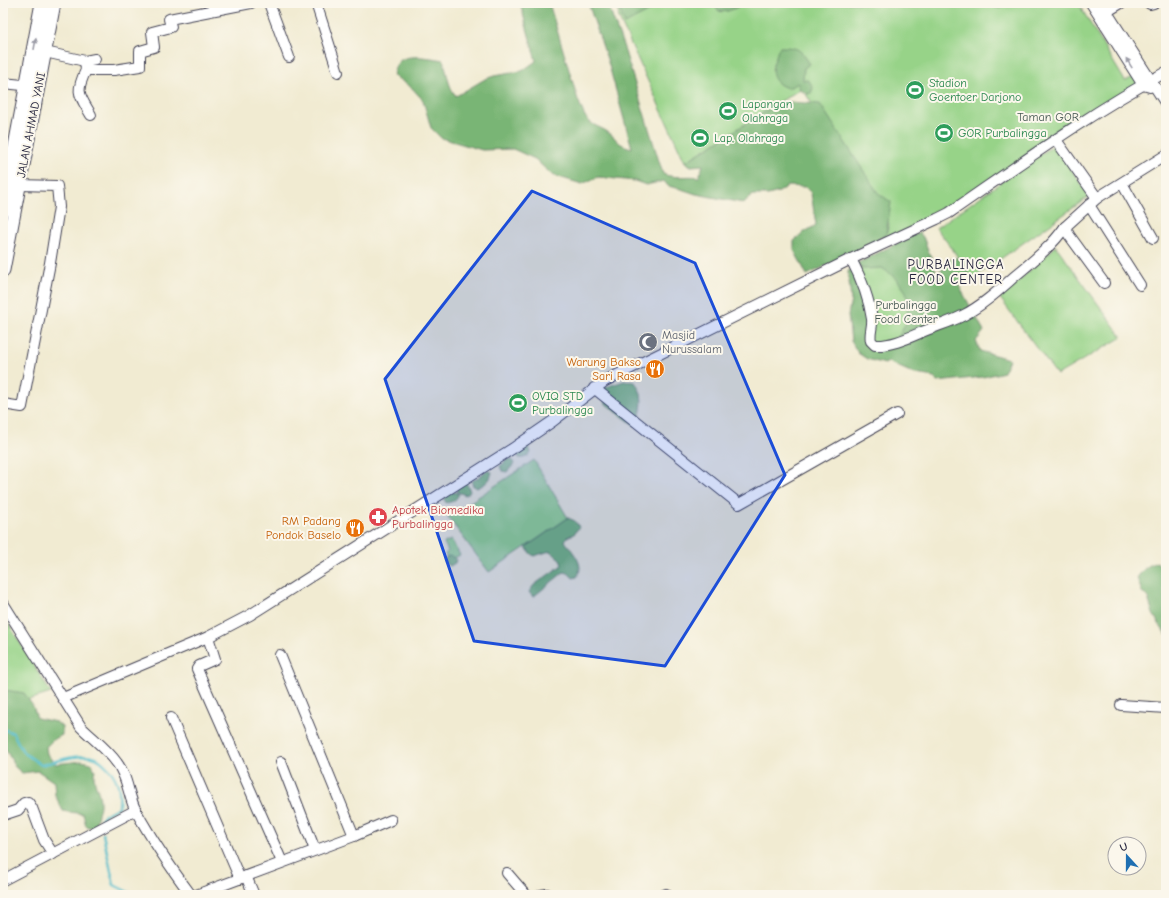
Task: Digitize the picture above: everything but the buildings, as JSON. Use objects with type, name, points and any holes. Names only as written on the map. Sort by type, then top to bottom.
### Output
[{"type":"main road","name":"JALAN AHMAD YANI","points":[[3,270],[6,235],[15,176],[32,86],[42,3]]},
{"type":"main road","name":"JALAN AHMAD YANI","points":[[32,86],[44,52],[54,3]]},
{"type":"main road","name":"JALAN AHMAD YANI","points":[[3,210],[15,176]]},
{"type":"street","points":[[44,52],[85,66],[114,70],[140,66],[140,50],[154,47],[152,32],[170,27],[169,19],[251,3]]},
{"type":"street","points":[[269,3],[289,57]]},
{"type":"street","points":[[316,3],[338,72]]},
{"type":"street","points":[[1091,3],[1150,85],[1166,104]]},
{"type":"street","points":[[1121,3],[1103,7],[1150,85]]},
{"type":"street","points":[[1149,3],[1154,3]]},
{"type":"street","points":[[91,115],[79,93],[79,88],[85,66],[95,59]]},
{"type":"street","points":[[63,698],[208,637],[250,615],[515,448],[605,381],[851,259],[949,213],[1056,140],[1150,85],[1166,72]]},
{"type":"street","points":[[3,83],[32,86]]},
{"type":"street","points":[[1056,140],[1097,198]]},
{"type":"street","points":[[851,259],[866,292],[871,318],[871,341],[875,345],[892,343],[964,315],[989,299],[1048,247],[1059,236],[1065,226],[1088,205],[1166,155]]},
{"type":"street","points":[[3,404],[22,407],[59,207],[57,186],[15,176]]},
{"type":"street","points":[[1122,183],[1153,238]]},
{"type":"street","points":[[1088,205],[1140,285]]},
{"type":"street","points":[[1065,226],[1069,235],[1104,282]]},
{"type":"street","points":[[594,388],[739,504],[897,414]]},
{"type":"street","points":[[3,603],[81,727],[118,763],[136,810],[174,872],[191,895]]},
{"type":"street","points":[[208,637],[214,659],[199,666],[197,669],[282,862]]},
{"type":"street","points":[[280,655],[354,836]]},
{"type":"street","points":[[1121,705],[1166,708]]},
{"type":"street","points":[[171,718],[243,877],[254,895]]},
{"type":"street","points":[[281,762],[315,850]]},
{"type":"street","points":[[3,814],[18,810],[24,803],[28,802],[32,808],[44,840],[53,854]]},
{"type":"street","points":[[3,880],[95,830],[136,810]]},
{"type":"street","points":[[196,895],[354,836],[391,820]]},
{"type":"street","points":[[507,873],[526,895]]},
{"type":"street","points":[[541,895],[547,895]]},
{"type":"highlighted area","points":[[532,191],[695,263],[785,475],[665,666],[474,641],[385,379]]},
{"type":"green space","points":[[520,3],[549,3],[578,100],[584,115],[592,123],[607,131],[621,144],[632,148],[608,62],[588,3],[608,3],[623,45],[663,174],[676,177],[699,177],[703,165],[691,166],[685,162],[779,103],[790,102],[820,104],[878,193],[891,202],[886,235],[868,246],[807,275],[794,250],[794,241],[816,225],[811,193],[805,187],[788,186],[779,192],[768,195],[753,195],[743,203],[696,194],[668,186],[664,181],[646,185],[635,181],[598,177],[582,184],[552,175],[535,159],[513,149],[482,150],[441,138],[431,128],[423,100],[412,88],[393,75],[399,61],[410,57],[443,60],[449,83],[456,96],[485,79],[522,71],[536,61]]},
{"type":"green space","name":"GOR Purbalingga","points":[[617,3],[1078,3],[1125,81],[1136,76],[1141,82],[946,212],[890,238],[883,237],[886,235],[889,224],[802,88],[685,162],[619,18]]},
{"type":"green space","points":[[619,3],[665,3],[625,24]]},
{"type":"green space","points":[[713,3],[744,3],[732,10],[722,12],[716,8]]},
{"type":"green space","points":[[990,3],[1007,3],[1003,7],[996,8]]},
{"type":"green space","points":[[780,47],[795,48],[807,59],[810,64],[804,68],[803,80],[810,82],[813,88],[811,93],[808,94],[801,91],[799,83],[788,88],[776,81],[772,69]]},
{"type":"green space","name":"Purbalingga Food Center","points":[[1054,145],[1090,196],[972,279],[951,247],[936,228]]},
{"type":"green space","name":"Purbalingga Food Center","points":[[919,232],[923,237],[937,272],[943,269],[948,260],[957,258],[965,264],[968,273],[959,286],[984,331],[976,341],[980,351],[1009,359],[1004,372],[983,377],[937,382],[934,377],[915,374],[888,362],[885,364],[867,359],[858,353],[851,341],[848,315],[851,300],[848,271],[851,269],[855,272],[867,319],[865,345],[872,349],[876,349],[884,348],[895,343],[906,323],[908,304],[906,292],[896,278],[882,268],[864,269],[856,264]]},
{"type":"green space","name":"Purbalingga Food Center","points":[[923,237],[936,271],[948,278],[908,362],[858,345],[851,272]]},
{"type":"green space","points":[[1056,246],[1122,337],[1057,375],[1000,298]]},
{"type":"green space","points":[[624,381],[635,382],[642,399],[639,418],[635,426],[606,404],[603,388]]},
{"type":"green space","points":[[525,446],[529,447],[531,453],[529,456],[519,458],[517,453]]},
{"type":"green space","points":[[512,459],[514,464],[507,472],[502,471],[500,466],[505,460]]},
{"type":"green space","points":[[534,460],[568,518],[489,572],[448,517]]},
{"type":"green space","points":[[487,470],[492,472],[487,482],[477,488],[472,485],[473,480]]},
{"type":"green space","points":[[465,481],[470,492],[466,495],[457,492],[456,486]]},
{"type":"green space","points":[[451,491],[459,494],[457,498],[446,503],[444,499]]},
{"type":"green space","points":[[568,518],[575,521],[579,527],[574,534],[567,537],[565,541],[579,563],[580,567],[577,577],[573,578],[568,573],[564,572],[533,597],[529,592],[534,585],[562,565],[560,559],[550,551],[534,556],[526,547]]},
{"type":"green space","points":[[451,540],[460,555],[449,561],[445,554],[448,551],[444,543]]},
{"type":"green space","points":[[449,556],[456,559],[455,563],[450,566],[446,564],[444,559]]},
{"type":"green space","points":[[1157,562],[1166,574],[1166,635],[1153,614],[1148,598],[1142,592],[1137,578],[1141,572],[1151,564]]},
{"type":"green space","points":[[3,615],[51,693],[3,708]]},
{"type":"green space","points":[[3,688],[5,690],[24,693],[33,706],[37,718],[56,722],[62,727],[62,735],[53,740],[46,747],[47,754],[55,764],[82,761],[91,763],[95,770],[94,778],[100,797],[100,807],[96,826],[92,828],[86,826],[83,814],[63,811],[55,795],[54,782],[38,771],[22,773],[15,767],[3,744]]},
{"type":"waterway","points":[[3,729],[13,733],[23,752],[41,765],[68,758],[84,756],[90,756],[100,760],[110,770],[116,779],[119,788],[119,807],[106,814],[101,819]]},
{"type":"waterway","points":[[103,834],[114,885],[130,893],[174,895]]},
{"type":"place","name":"Stadion Goentoer Darjono","points":[[915,90]]},
{"type":"place","name":"Lapangan Olahraga","points":[[728,111]]},
{"type":"place","name":"GOR Purbalingga","points":[[944,133]]},
{"type":"place","name":"Lap. Olahraga","points":[[700,138]]},
{"type":"place","name":"Masjid Nurussalam","points":[[648,342]]},
{"type":"place","name":"Warung Bakso Sari Rasa","points":[[655,369]]},
{"type":"place","name":"OVIQ STD Purbalingga","points":[[518,403]]},
{"type":"place","name":"Apotek Biomedika Purbalingga","points":[[378,517]]},
{"type":"place","name":"RM Padang Pondok Baselo","points":[[355,528]]},
{"type":"district","name":"PURBALINGGA FOOD CENTER","points":[[956,272]]},
{"type":"park label","name":"Taman GOR","points":[[1048,117]]}]
